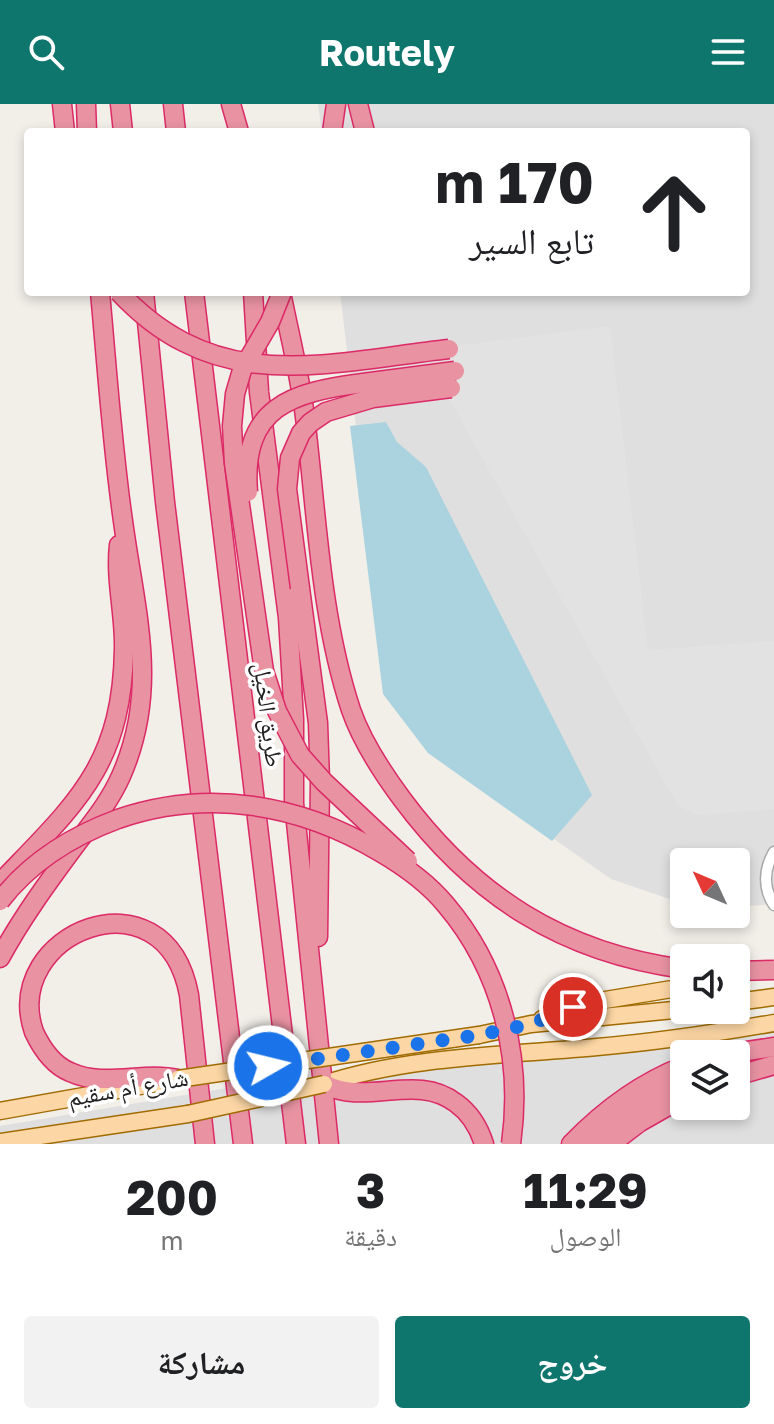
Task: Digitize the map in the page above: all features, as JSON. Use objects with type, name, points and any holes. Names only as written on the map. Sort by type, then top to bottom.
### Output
[{"type":"highway","points":[[62,104],[65,128]]},
{"type":"highway","points":[[86,104],[87,128]]},
{"type":"highway","points":[[120,104],[123,128]]},
{"type":"highway","points":[[173,104],[176,128]]},
{"type":"highway","points":[[228,128],[231,104]]},
{"type":"highway","points":[[231,104],[238,128]]},
{"type":"highway","points":[[333,128],[336,104]]},
{"type":"highway","points":[[358,104],[364,128]]},
{"type":"highway","points":[[0,958],[106,804],[120,779],[138,726],[144,666],[123,523],[100,296]]},
{"type":"highway","points":[[123,296],[143,315],[198,350],[250,364],[294,366],[449,349]]},
{"type":"highway","points":[[144,296],[165,502],[243,1144]]},
{"type":"highway","name":"طريق الخيل","points":[[194,296],[296,1144]]},
{"type":"highway","points":[[253,296],[259,392],[288,618],[293,692],[294,803],[329,1144]]},
{"type":"highway","points":[[280,296],[270,322],[242,370],[234,405],[233,451],[264,671],[271,698],[293,745],[315,774],[397,849],[446,905],[469,937],[489,975],[510,1037],[513,1068],[511,1144]]},
{"type":"highway","points":[[282,296],[305,412],[331,634],[351,711],[363,739],[395,790],[457,863],[509,906],[558,933],[619,956],[670,966]]},
{"type":"highway","points":[[249,567],[249,461],[255,438],[273,413],[288,399],[314,390],[453,380],[320,415],[301,433],[290,458],[287,489],[315,695],[320,781],[319,996],[315,1020]]},
{"type":"highway","points":[[0,883],[79,800],[100,764],[109,741],[124,669],[118,552],[123,523]]},
{"type":"highway","points":[[0,901],[35,865],[77,837],[149,810],[205,803],[251,804],[315,819],[374,848],[424,882]]},
{"type":"highway","points":[[178,1079],[152,1075],[91,1079],[71,1073],[51,1058],[32,1027],[28,996],[35,969],[54,944],[81,928],[101,923],[121,924],[152,936],[176,959],[189,995],[205,1144]]},
{"type":"highway","points":[[750,972],[774,968]]},
{"type":"highway","points":[[750,1051],[774,1047]]},
{"type":"highway","points":[[750,1063],[774,1059]]},
{"type":"highway","points":[[750,1072],[774,1065]]},
{"type":"highway","points":[[571,1144],[621,1099],[670,1072]]},
{"type":"highway","points":[[324,1084],[346,1092],[409,1088],[434,1091],[453,1100],[468,1114],[484,1144]]},
{"type":"highway","points":[[588,1144],[630,1109],[670,1088]]},
{"type":"highway","points":[[611,1144],[670,1105]]},
{"type":"main road","points":[[531,1024],[566,1008],[670,989]]},
{"type":"main road","points":[[750,1000],[774,997]]},
{"type":"main road","name":"شارع أم سقيم","points":[[0,1111],[178,1079],[479,1035],[531,1024],[670,1010]]},
{"type":"main road","name":"شارع أم سقيم","points":[[0,1142],[188,1114],[324,1084],[372,1070],[662,1040],[774,1023]]},
{"type":"street","points":[[774,852],[766,869],[766,885],[774,905]]},
{"type":"shaded area","points":[[318,104],[774,104],[774,904],[750,906],[750,848],[670,848],[670,899],[611,879],[427,750],[387,688],[340,296],[750,296],[750,128],[321,128]]},
{"type":"shaded area","points":[[610,326],[648,650],[774,641],[774,809],[699,815],[678,806],[449,399],[456,366],[450,366],[449,347]]},
{"type":"shaded area","points":[[774,1024],[774,1144],[0,1144],[0,1126],[239,1086]]},
{"type":"water","points":[[386,422],[397,442],[426,467],[592,795],[552,841],[428,753],[383,694],[350,426]]},
{"type":"route","points":[[268,1066],[479,1035],[531,1024],[573,1007]]}]
